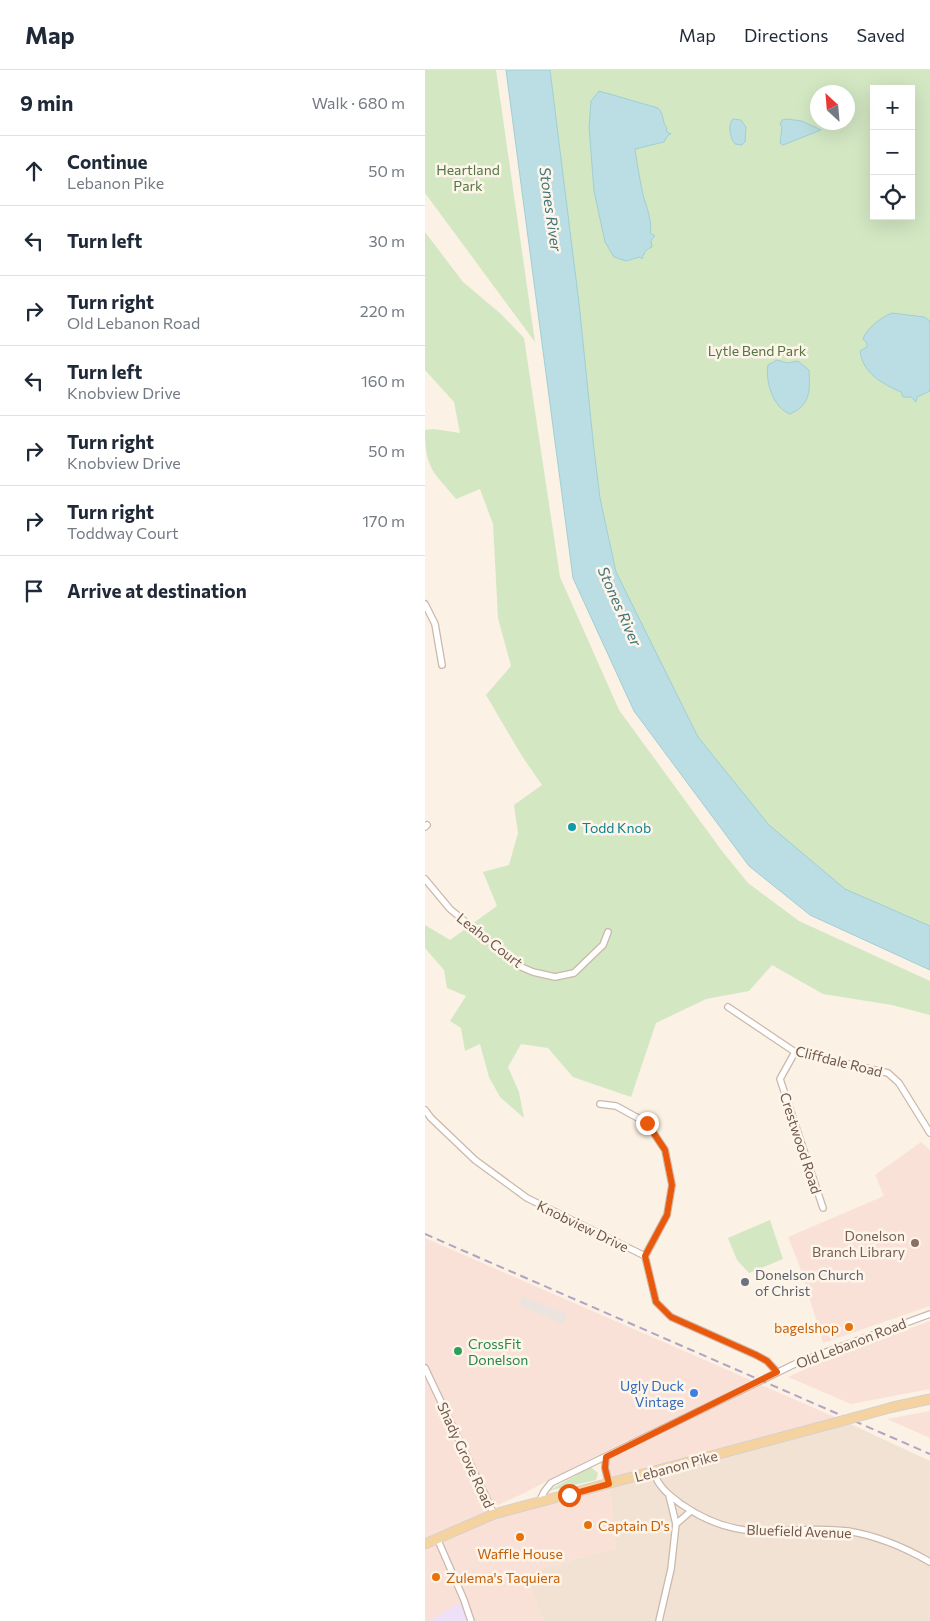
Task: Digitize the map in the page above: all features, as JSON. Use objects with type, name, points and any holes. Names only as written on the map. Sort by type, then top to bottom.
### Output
[{"type":"main road","name":"Lebanon Pike","points":[[425,1544],[494,1514],[893,1407],[930,1399]]},
{"type":"street","points":[[425,604],[435,624],[442,666]]},
{"type":"street","name":"Leaho Court","points":[[425,879],[450,909],[519,966],[533,972],[555,977],[574,973],[603,945],[608,932]]},
{"type":"street","name":"Cliffdale Road","points":[[728,1007],[795,1052],[887,1073],[899,1082],[930,1133]]},
{"type":"street","name":"Crestwood Road","points":[[795,1052],[780,1079],[823,1208]]},
{"type":"street","points":[[600,1104],[616,1106],[647,1123],[665,1150],[672,1185],[667,1215],[645,1256]]},
{"type":"street","name":"Knobview Drive","points":[[425,1110],[475,1160],[527,1198],[645,1256],[656,1302],[671,1317],[756,1355],[767,1361],[777,1372]]},
{"type":"street","points":[[425,1123],[431,1118]]},
{"type":"street","name":"Old Lebanon Road","points":[[539,1503],[548,1486],[558,1480],[777,1372],[830,1350],[930,1314]]},
{"type":"street","name":"Shady Grove Road","points":[[425,1368],[494,1514]]},
{"type":"street","points":[[606,1457],[605,1468],[609,1484]]},
{"type":"street","name":"Bluefield Avenue","points":[[655,1472],[657,1480],[669,1495],[691,1511],[717,1523],[743,1530],[826,1529],[869,1535],[895,1544],[930,1562]]},
{"type":"street","points":[[659,1621],[671,1569],[676,1524],[669,1495]]},
{"type":"street","points":[[676,1524],[691,1511]]},
{"type":"street","points":[[437,1538],[471,1621]]},
{"type":"shaded area","points":[[921,1142],[930,1150],[930,1306],[823,1343],[801,1270],[788,1237],[884,1196],[875,1175]]},
{"type":"shaded area","points":[[425,1238],[844,1421],[609,1484],[616,1548],[526,1573],[543,1621],[425,1621]],"holes":[[[628,1440],[631,1444],[606,1457],[609,1484],[494,1514],[490,1506],[498,1505],[518,1496]]]},
{"type":"shaded area","points":[[522,1296],[567,1314],[563,1324],[519,1305]]},
{"type":"shaded area","points":[[930,1321],[930,1389],[851,1404],[788,1377],[827,1359]]},
{"type":"shaded area","points":[[930,1411],[930,1438],[887,1419]]},
{"type":"shaded area","points":[[844,1421],[930,1461],[930,1621],[543,1621],[526,1573],[616,1548],[609,1484]]},
{"type":"shaded area","points":[[464,1600],[471,1621],[429,1621]]},
{"type":"green space","name":"Heartland Park","points":[[425,70],[496,70],[535,342],[425,193]]},
{"type":"green space","name":"Lytle Bend Park","points":[[550,70],[930,70],[930,955],[746,842],[616,572],[600,498]]},
{"type":"green space","points":[[425,232],[463,282],[501,314],[524,338],[560,577],[619,710],[722,851],[748,883],[799,921],[930,981],[930,1015],[892,1005],[823,994],[772,965],[749,991],[706,999],[656,1023],[631,1097],[573,1077],[548,1048],[521,1044],[508,1067],[519,1092],[524,1118],[500,1097],[489,1077],[480,1044],[465,1051],[461,1028],[450,1021],[466,996],[447,988],[444,970],[425,948],[425,925],[450,940],[497,906],[483,872],[509,865],[518,833],[514,805],[542,785],[522,756],[486,695],[511,666],[498,618],[493,524],[480,489],[456,499],[432,469],[427,453],[425,430],[434,429],[460,433],[454,402],[425,370]]},
{"type":"green space","points":[[770,1220],[783,1259],[749,1273],[737,1260],[728,1238]]},
{"type":"green space","points":[[589,1468],[598,1473],[596,1480],[548,1491]]},
{"type":"water","name":"Stones River","points":[[506,70],[550,70],[579,303],[600,498],[616,572],[698,737],[769,825],[845,889],[930,926],[930,970],[810,915],[749,866],[634,711],[573,578]]},
{"type":"water","points":[[599,91],[658,108],[667,128],[666,131],[671,134],[668,135],[664,142],[635,149],[643,195],[650,219],[650,233],[655,236],[651,240],[652,247],[645,252],[642,259],[640,257],[626,261],[614,257],[605,242],[594,191],[589,127],[591,101]]},
{"type":"water","points":[[734,119],[741,120],[746,127],[745,142],[742,145],[735,144],[731,136],[730,126]]},
{"type":"water","points":[[782,120],[802,121],[810,125],[810,130],[821,130],[783,145],[780,143],[782,127],[780,124]]},
{"type":"water","points":[[892,313],[924,317],[930,321],[930,391],[917,397],[916,402],[911,397],[903,397],[901,392],[875,377],[865,366],[862,359],[860,351],[867,347],[867,343],[863,339],[865,335],[875,324]]},
{"type":"water","points":[[777,360],[787,363],[798,361],[809,370],[809,390],[806,401],[790,414],[779,406],[769,386],[768,365]]},
{"type":"railway","points":[[425,1234],[930,1454]]},
{"type":"place","name":"Todd Knob","points":[[572,827]]},
{"type":"place","name":"Donelson Branch Library","points":[[915,1243]]},
{"type":"place","name":"Donelson Church of Christ","points":[[745,1282]]},
{"type":"place","name":"bagelshop","points":[[849,1327]]},
{"type":"place","name":"CrossFit Donelson","points":[[458,1351]]},
{"type":"place","name":"Ugly Duck Vintage","points":[[694,1393]]},
{"type":"place","name":"Captain D's","points":[[588,1525]]},
{"type":"place","name":"Waffle House","points":[[520,1537]]},
{"type":"place","name":"Zulema's Taquiera","points":[[436,1577]]},
{"type":"route","points":[[569,1495],[609,1484],[605,1468],[606,1457],[777,1372],[767,1361],[756,1355],[671,1317],[656,1302],[645,1256],[667,1215],[672,1185],[665,1150],[647,1123]]}]
